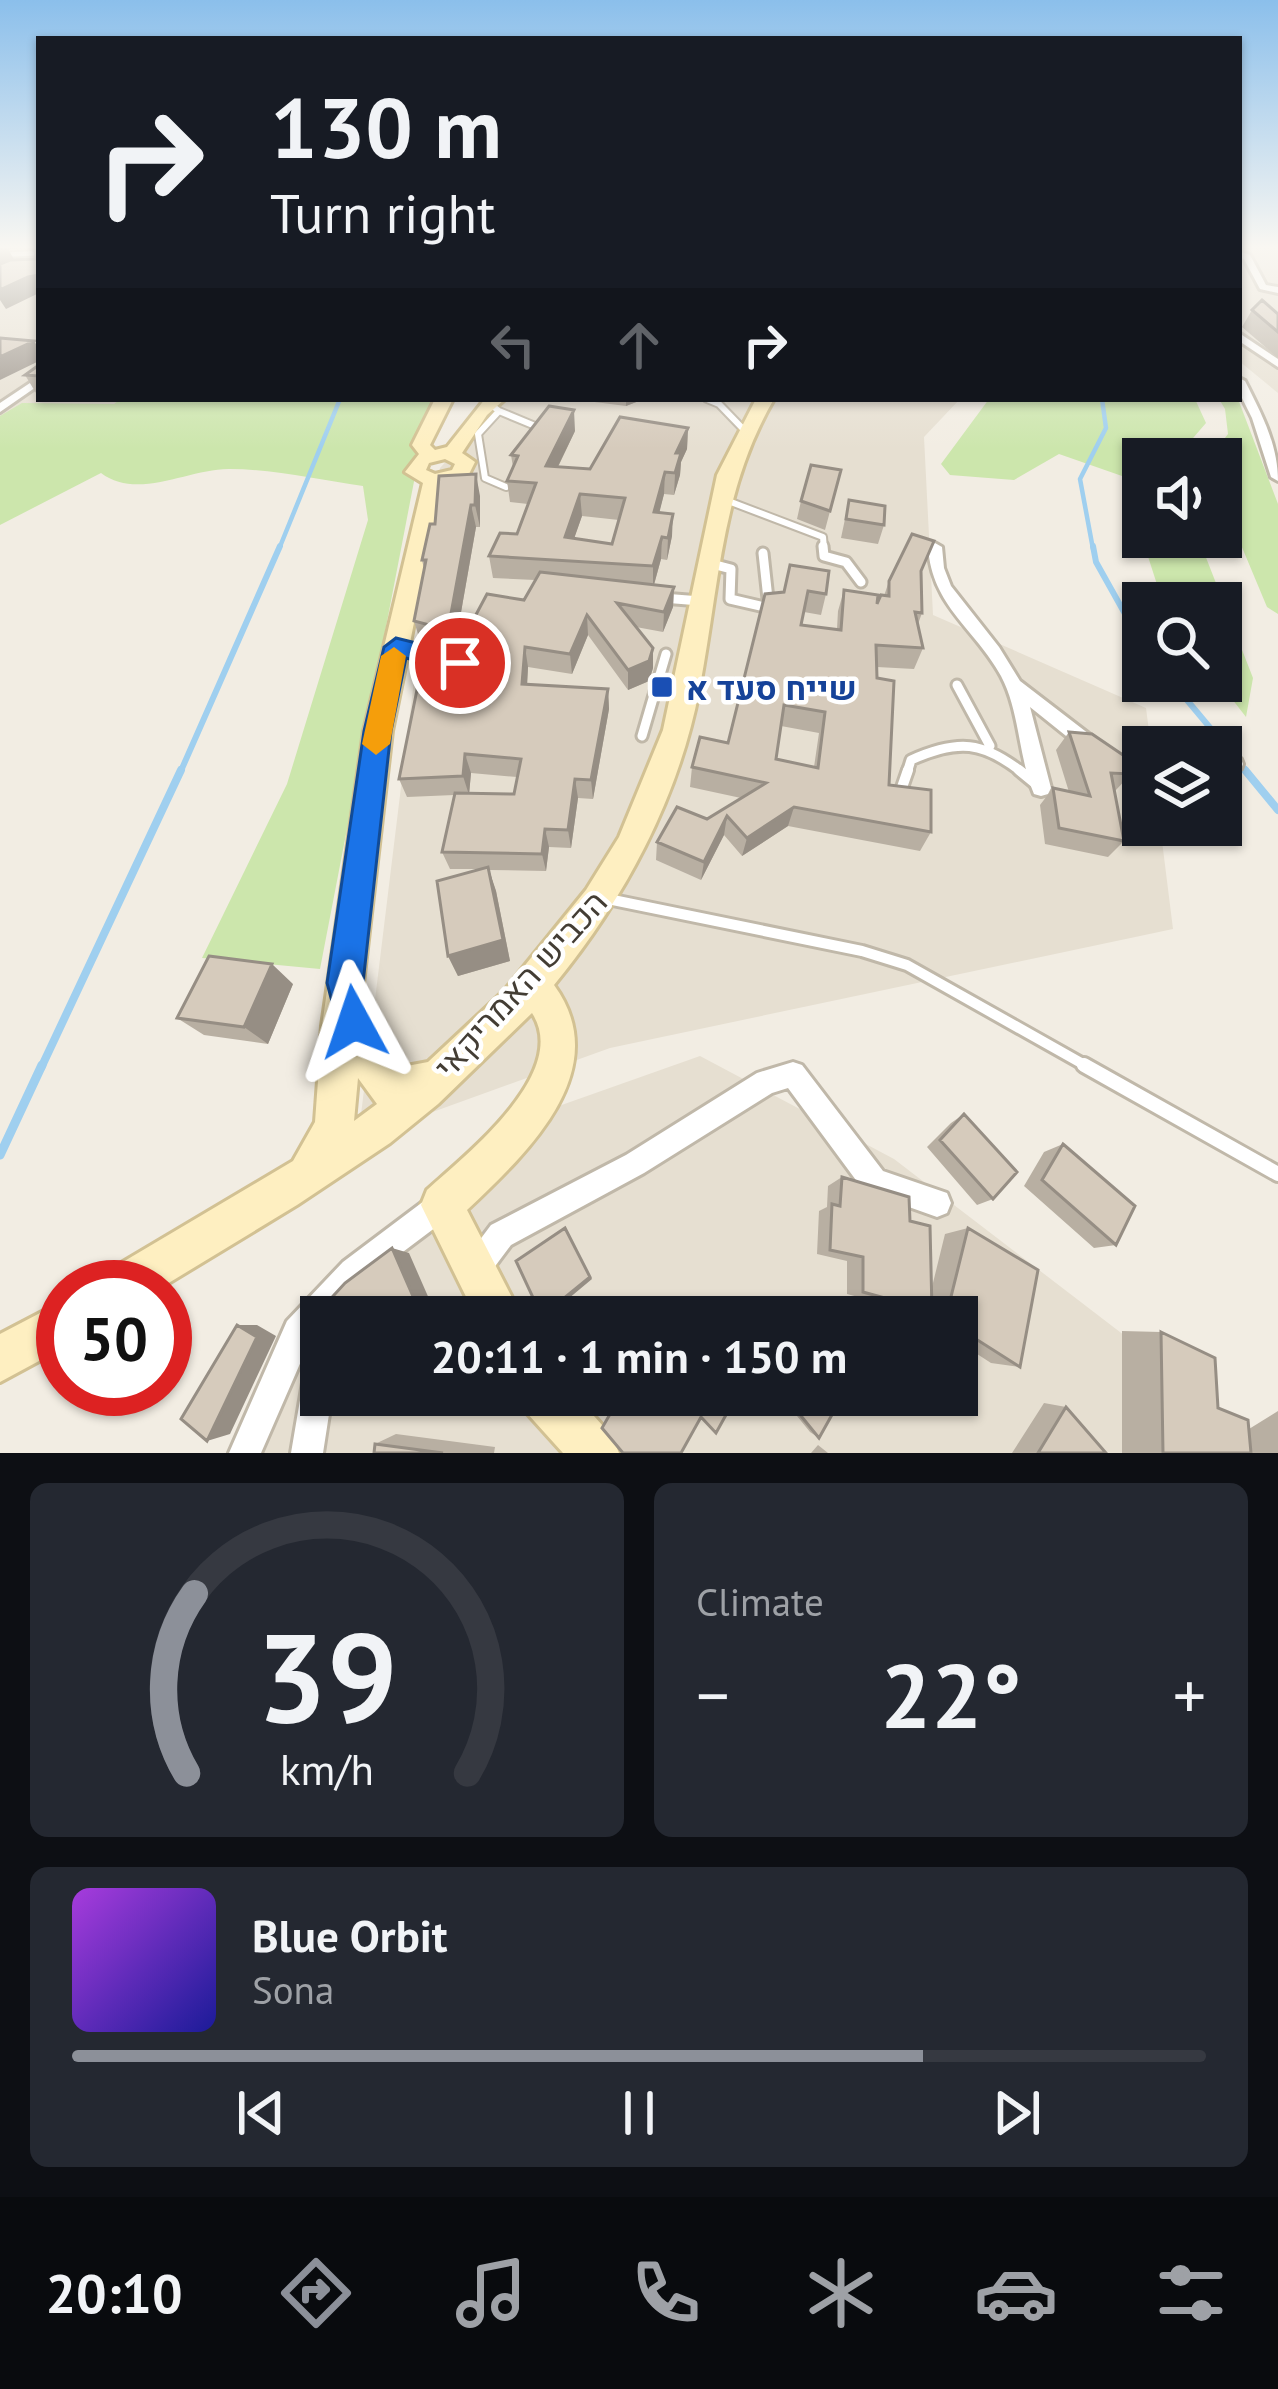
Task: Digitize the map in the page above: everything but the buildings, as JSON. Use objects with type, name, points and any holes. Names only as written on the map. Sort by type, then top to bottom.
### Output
[{"type":"main road","points":[[303,1174],[333,1130],[345,983],[377,731],[407,650],[431,468],[423,434],[442,402]]},
{"type":"main road","name":"הכביש האמריקאי","points":[[164,1260],[374,1130],[464,1057],[602,898],[663,778],[669,697],[702,601],[723,499],[763,402]]},
{"type":"main road","points":[[431,468],[463,471],[464,459],[452,454],[495,405]]},
{"type":"main road","points":[[488,1296],[442,1205],[498,1152],[559,1063],[560,1036],[554,1014],[530,982]]},
{"type":"main road","points":[[345,983],[362,1051],[387,1089],[437,1078]]},
{"type":"main road","points":[[339,1083],[352,1120],[374,1130]]},
{"type":"main road","points":[[0,1359],[36,1338]]},
{"type":"main road","points":[[562,1416],[596,1453]]},
{"type":"street","points":[[1242,338],[1278,364]]},
{"type":"street","points":[[0,409],[36,382]]},
{"type":"street","points":[[1242,386],[1278,476]]},
{"type":"street","points":[[935,547],[934,561],[953,605],[992,647],[1014,685],[1041,788]]},
{"type":"street","points":[[1014,685],[1122,765]]},
{"type":"street","points":[[474,1271],[501,1235],[635,1164],[766,1082],[793,1074],[874,1181],[938,1203]]},
{"type":"street","points":[[337,1296],[353,1272],[442,1205]]},
{"type":"street","points":[[245,1453],[300,1330]]},
{"type":"street","points":[[310,1448],[314,1416]]},
{"type":"lane","points":[[714,402],[747,433]]},
{"type":"lane","points":[[506,487],[485,478],[478,434],[495,405],[540,428]]},
{"type":"lane","points":[[723,499],[823,537],[824,556],[846,562],[861,582]]},
{"type":"lane","points":[[709,563],[731,569],[730,599],[769,608],[763,553]]},
{"type":"lane","points":[[658,597],[702,601]]},
{"type":"lane","points":[[643,736],[669,697],[666,654]]},
{"type":"lane","points":[[957,686],[990,746],[1041,788]]},
{"type":"lane","points":[[897,800],[911,760],[949,741],[990,746]]},
{"type":"lane","points":[[602,898],[862,951],[907,965],[1278,1174]]},
{"type":"shaded area","points":[[0,314],[36,314],[36,402],[133,402],[0,447]]},
{"type":"shaded area","points":[[1242,314],[1278,314],[1278,393],[1242,363]]},
{"type":"shaded area","points":[[502,402],[957,402],[924,437],[933,615],[1122,698],[1122,702],[1146,708],[1148,726],[1122,726],[1122,846],[1163,846],[1173,929],[610,1048],[358,1139],[440,468]]},
{"type":"shaded area","points":[[700,1056],[894,1159],[1278,1453],[236,1453],[267,1377],[300,1343],[300,1416],[978,1416],[978,1296],[345,1296],[508,1124]]},
{"type":"green space","points":[[438,402],[417,466],[320,969],[202,958],[287,784],[368,520],[363,486],[246,469],[214,470],[148,484],[116,481],[101,473],[0,525],[0,416],[22,403]]},
{"type":"green space","points":[[987,402],[1196,402],[1206,423],[1193,438],[1122,438],[1122,476],[1059,454],[1014,480],[950,475],[941,464]]},
{"type":"green space","points":[[1221,402],[1239,402],[1278,504],[1278,614],[1267,607],[1242,547],[1242,438],[1225,438]]},
{"type":"green space","points":[[1148,558],[1206,558],[1216,582],[1156,582]]},
{"type":"green space","points":[[1242,650],[1253,678],[1246,717],[1234,702],[1242,702]]},
{"type":"waterway","points":[[279,549],[339,402]]},
{"type":"waterway","points":[[1093,549],[1080,479],[1106,428],[1102,402]]},
{"type":"waterway","points":[[180,773],[280,546]]},
{"type":"waterway","points":[[1093,546],[1096,562],[1122,608]]},
{"type":"waterway","points":[[1189,702],[1248,773]]},
{"type":"waterway","points":[[41,1068],[181,770]]},
{"type":"waterway","points":[[1245,770],[1278,810]]},
{"type":"waterway","points":[[0,1155],[42,1065]]},
{"type":"slow traffic","points":[[376,744],[394,656]]},
{"type":"place","name":"שייח סעד א","points":[[662,687]]},
{"type":"route","points":[[354,1022],[345,983],[356,927],[377,731],[396,647],[460,663]]}]
